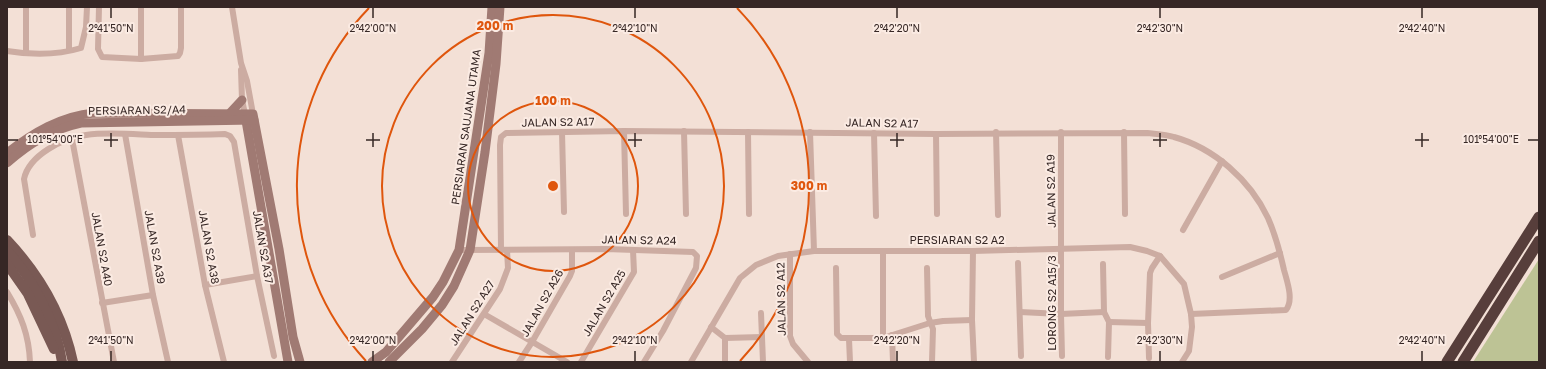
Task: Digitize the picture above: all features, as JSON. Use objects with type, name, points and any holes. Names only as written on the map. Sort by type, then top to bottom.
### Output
[{"type":"highway","points":[[1447,362],[1539,217]]},
{"type":"highway","points":[[1463,362],[1539,241]]},
{"type":"main road","points":[[7,240],[25,259],[52,302],[68,338],[73,362]]},
{"type":"main road","points":[[7,251],[33,286],[46,310],[61,352],[62,362]]},
{"type":"main road","points":[[7,264],[28,294],[42,320],[59,362]]},
{"type":"street","points":[[26,7],[26,53]]},
{"type":"street","points":[[69,50],[70,7]]},
{"type":"street","points":[[7,51],[48,53],[81,48],[86,27],[87,7]]},
{"type":"street","points":[[99,7],[98,49],[102,57],[141,58],[178,56],[181,48],[181,7]]},
{"type":"street","points":[[141,7],[141,58]]},
{"type":"street","points":[[232,7],[241,63],[242,100],[250,117],[279,249],[293,337],[300,362]]},
{"type":"street","name":"PERSIARAN SAUJANA UTAMA","points":[[372,362],[386,352],[433,297],[443,282],[459,250],[489,53],[492,7]]},
{"type":"street","name":"PERSIARAN SAUJANA UTAMA","points":[[389,362],[422,329],[442,305],[454,286],[470,250],[485,152],[496,64],[500,7]]},
{"type":"street","points":[[241,63],[247,81],[250,117],[288,362]]},
{"type":"street","points":[[229,114],[242,100]]},
{"type":"street","name":"PERSIARAN S2/A4","points":[[7,153],[38,131],[80,114],[229,114],[250,117]]},
{"type":"street","name":"PERSIARAN S2/A4","points":[[7,163],[38,140],[60,130],[81,123],[250,117]]},
{"type":"street","points":[[624,131],[626,214]]},
{"type":"street","name":"JALAN S2 A17","points":[[504,250],[500,145],[501,137],[506,133],[624,131],[936,134],[996,132],[1147,133],[1174,137],[1204,149],[1222,161],[1238,175],[1255,196],[1267,217],[1280,253],[1289,290],[1289,307],[1286,310],[1191,314]]},
{"type":"street","points":[[684,131],[686,214]]},
{"type":"street","points":[[562,132],[564,212]]},
{"type":"street","points":[[748,132],[749,214]]},
{"type":"street","points":[[810,132],[814,251]]},
{"type":"street","points":[[996,132],[998,215]]},
{"type":"street","name":"JALAN S2 A19","points":[[1061,132],[1062,249]]},
{"type":"street","points":[[1124,132],[1125,214]]},
{"type":"street","points":[[874,133],[876,216]]},
{"type":"street","name":"JALAN S2 A39","points":[[126,134],[153,295],[168,362]]},
{"type":"street","name":"JALAN S2 A37","points":[[178,135],[225,134],[230,136],[234,142],[257,276],[274,356]]},
{"type":"street","points":[[936,134],[937,214]]},
{"type":"street","points":[[33,235],[24,179],[26,171],[30,165],[42,154],[56,145],[86,135],[178,135]]},
{"type":"street","name":"JALAN S2 A38","points":[[178,135],[205,285],[224,362]]},
{"type":"street","name":"JALAN S2 A40","points":[[72,139],[114,362]]},
{"type":"street","points":[[1183,230],[1222,161]]},
{"type":"street","name":"PERSIARAN S2 A2","points":[[691,362],[740,278],[756,265],[778,256],[814,251],[972,251],[1130,247],[1160,256]]},
{"type":"street","name":"JALAN S2 A24","points":[[459,250],[606,249],[694,252],[697,256],[696,268],[663,331],[644,362]]},
{"type":"street","name":"LORONG S2 A15/3","points":[[1062,249],[1062,356]]},
{"type":"street","name":"JALAN S2 A27","points":[[452,362],[500,289],[508,268],[504,250]]},
{"type":"street","name":"JALAN S2 A26","points":[[519,362],[570,276],[572,271],[572,250]]},
{"type":"street","name":"JALAN S2 A25","points":[[581,362],[634,272],[633,250]]},
{"type":"street","points":[[883,251],[883,338]]},
{"type":"street","points":[[972,251],[972,320],[974,362]]},
{"type":"street","points":[[1222,277],[1280,253]]},
{"type":"street","name":"JALAN S2 A12","points":[[790,254],[790,336],[793,344],[808,362]]},
{"type":"street","points":[[1149,358],[1148,323],[1150,273],[1160,256],[1184,284],[1191,314],[1192,327],[1189,351],[1182,362]]},
{"type":"street","points":[[1018,263],[1021,356]]},
{"type":"street","points":[[1104,264],[1104,312],[1109,322],[1108,357]]},
{"type":"street","points":[[836,268],[837,334],[842,338],[883,338],[930,323],[972,320]]},
{"type":"street","points":[[927,268],[928,316],[933,329],[932,362]]},
{"type":"street","points":[[205,285],[257,276]]},
{"type":"street","points":[[7,292],[18,311],[30,345],[30,362]]},
{"type":"street","points":[[102,304],[153,295]]},
{"type":"street","points":[[1020,312],[1061,314],[1104,312]]},
{"type":"street","points":[[761,313],[763,362]]},
{"type":"street","points":[[484,314],[567,362]]},
{"type":"street","points":[[1109,322],[1148,323]]},
{"type":"street","points":[[711,327],[725,338],[762,337]]},
{"type":"street","points":[[892,335],[893,362]]},
{"type":"street","points":[[725,338],[725,362]]},
{"type":"street","points":[[849,339],[850,362]]},
{"type":"green space","points":[[1539,259],[1539,362],[1473,362]]}]
